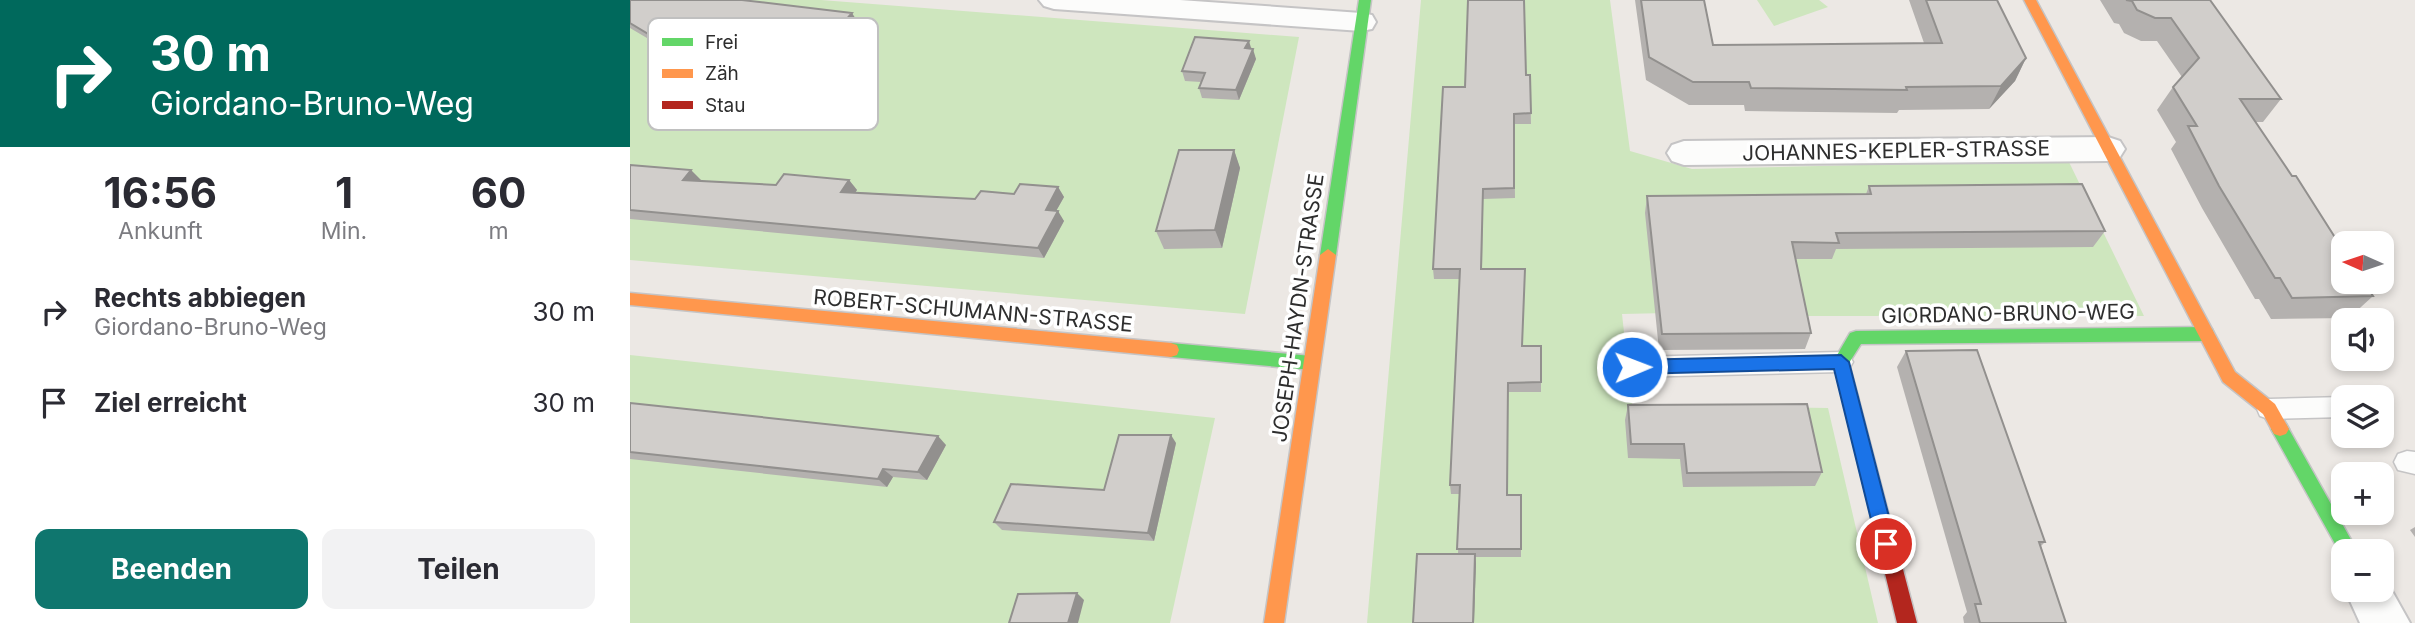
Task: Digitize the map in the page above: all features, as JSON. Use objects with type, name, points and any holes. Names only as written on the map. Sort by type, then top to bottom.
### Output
[{"type":"street","points":[[1054,0],[1363,11]]},
{"type":"street","points":[[2029,0],[2229,377],[2269,409],[2340,539]]},
{"type":"street","name":"JOSEPH-HAYDN-STRASSE","points":[[1274,623],[1363,11]]},
{"type":"street","name":"JOHANNES-KEPLER-STRASSE","points":[[1684,153],[2108,149]]},
{"type":"street","name":"ROBERT-SCHUMANN-STRASSE","points":[[630,299],[1312,363]]},
{"type":"street","name":"GIORDANO-BRUNO-WEG","points":[[1841,362],[1856,338],[2206,334]]},
{"type":"street","points":[[1841,362],[1907,623]]},
{"type":"street","points":[[2375,602],[2386,623]]},
{"type":"lane","points":[[1632,367],[1841,362]]},
{"type":"lane","points":[[2269,409],[2331,407]]},
{"type":"green space","points":[[630,0],[821,0],[1299,37],[1245,314],[630,260]]},
{"type":"green space","points":[[1421,0],[1610,0],[1630,151],[1692,169],[2068,160],[2144,316],[1807,316],[1802,310],[1622,314],[1632,405],[1828,408],[1878,623],[1367,623]]},
{"type":"green space","points":[[1757,0],[1819,0],[1828,7],[1774,26]]},
{"type":"green space","points":[[630,355],[1215,418],[1170,623],[630,623]]},
{"type":"building","points":[[630,0],[742,0],[852,13],[848,18],[648,18],[648,34],[630,23]]},
{"type":"building","points":[[1468,0],[1524,0],[1526,75],[1530,75],[1531,113],[1514,114],[1514,188],[1483,189],[1481,269],[1525,269],[1522,346],[1541,346],[1541,382],[1508,383],[1507,495],[1521,495],[1521,549],[1457,549],[1460,485],[1450,485],[1460,269],[1433,269],[1443,87],[1465,87]]},
{"type":"building","points":[[1641,0],[1704,0],[1713,45],[1942,43],[1926,0],[1997,0],[2026,58],[2001,86],[1906,87],[1907,90],[1751,88],[1749,82],[1693,82],[1649,57]]},
{"type":"building","points":[[2126,0],[2210,0],[2281,99],[2240,99],[2292,176],[2296,176],[2331,231],[2331,294],[2373,296],[2292,298],[2280,278],[2275,278],[2219,186],[2188,126],[2197,126],[2173,87],[2199,58],[2171,18],[2155,18],[2137,10],[2132,1]]},
{"type":"building","points":[[1195,37],[1249,41],[1245,48],[1253,49],[1236,90],[1199,88],[1205,73],[1182,71]]},
{"type":"building","points":[[1179,150],[1234,150],[1215,230],[1156,231]]},
{"type":"building","points":[[630,165],[691,170],[683,180],[776,185],[784,174],[849,180],[841,192],[975,199],[981,191],[1014,194],[1020,184],[1058,187],[1046,210],[1058,211],[1038,248],[630,210]]},
{"type":"building","points":[[2082,184],[2105,231],[1836,233],[1839,243],[1792,242],[1811,333],[1662,334],[1647,196],[1871,194],[1869,186]]},
{"type":"building","points":[[1977,350],[2045,542],[2039,542],[2066,623],[1980,623],[1975,604],[1981,604],[1906,351]]},
{"type":"building","points":[[630,403],[938,436],[918,472],[883,469],[878,479],[630,452]]},
{"type":"building","points":[[1807,404],[1822,472],[1687,473],[1684,444],[1631,444],[1628,405]]},
{"type":"building","points":[[1119,435],[1171,435],[1148,533],[994,522],[1011,484],[1104,490]]},
{"type":"building","points":[[1417,554],[1475,554],[1473,623],[1413,623]]},
{"type":"building","points":[[1077,593],[1068,623],[1009,623],[1018,594]]},
{"type":"traffic: fast","points":[[1328,255],[1365,0]]},
{"type":"traffic: fast","points":[[1850,397],[1841,362],[1856,338],[2206,334]]},
{"type":"traffic: fast","points":[[1171,350],[1312,363]]},
{"type":"traffic: fast","points":[[2280,429],[2340,539]]},
{"type":"traffic: slow","points":[[2030,0],[2229,377],[2269,409],[2280,429]]},
{"type":"traffic: slow","points":[[1274,623],[1328,255]]},
{"type":"traffic: slow","points":[[630,299],[1171,350]]},
{"type":"traffic: jam","points":[[1850,397],[1907,623]]},
{"type":"route","points":[[1632,367],[1841,362],[1886,544]]}]
